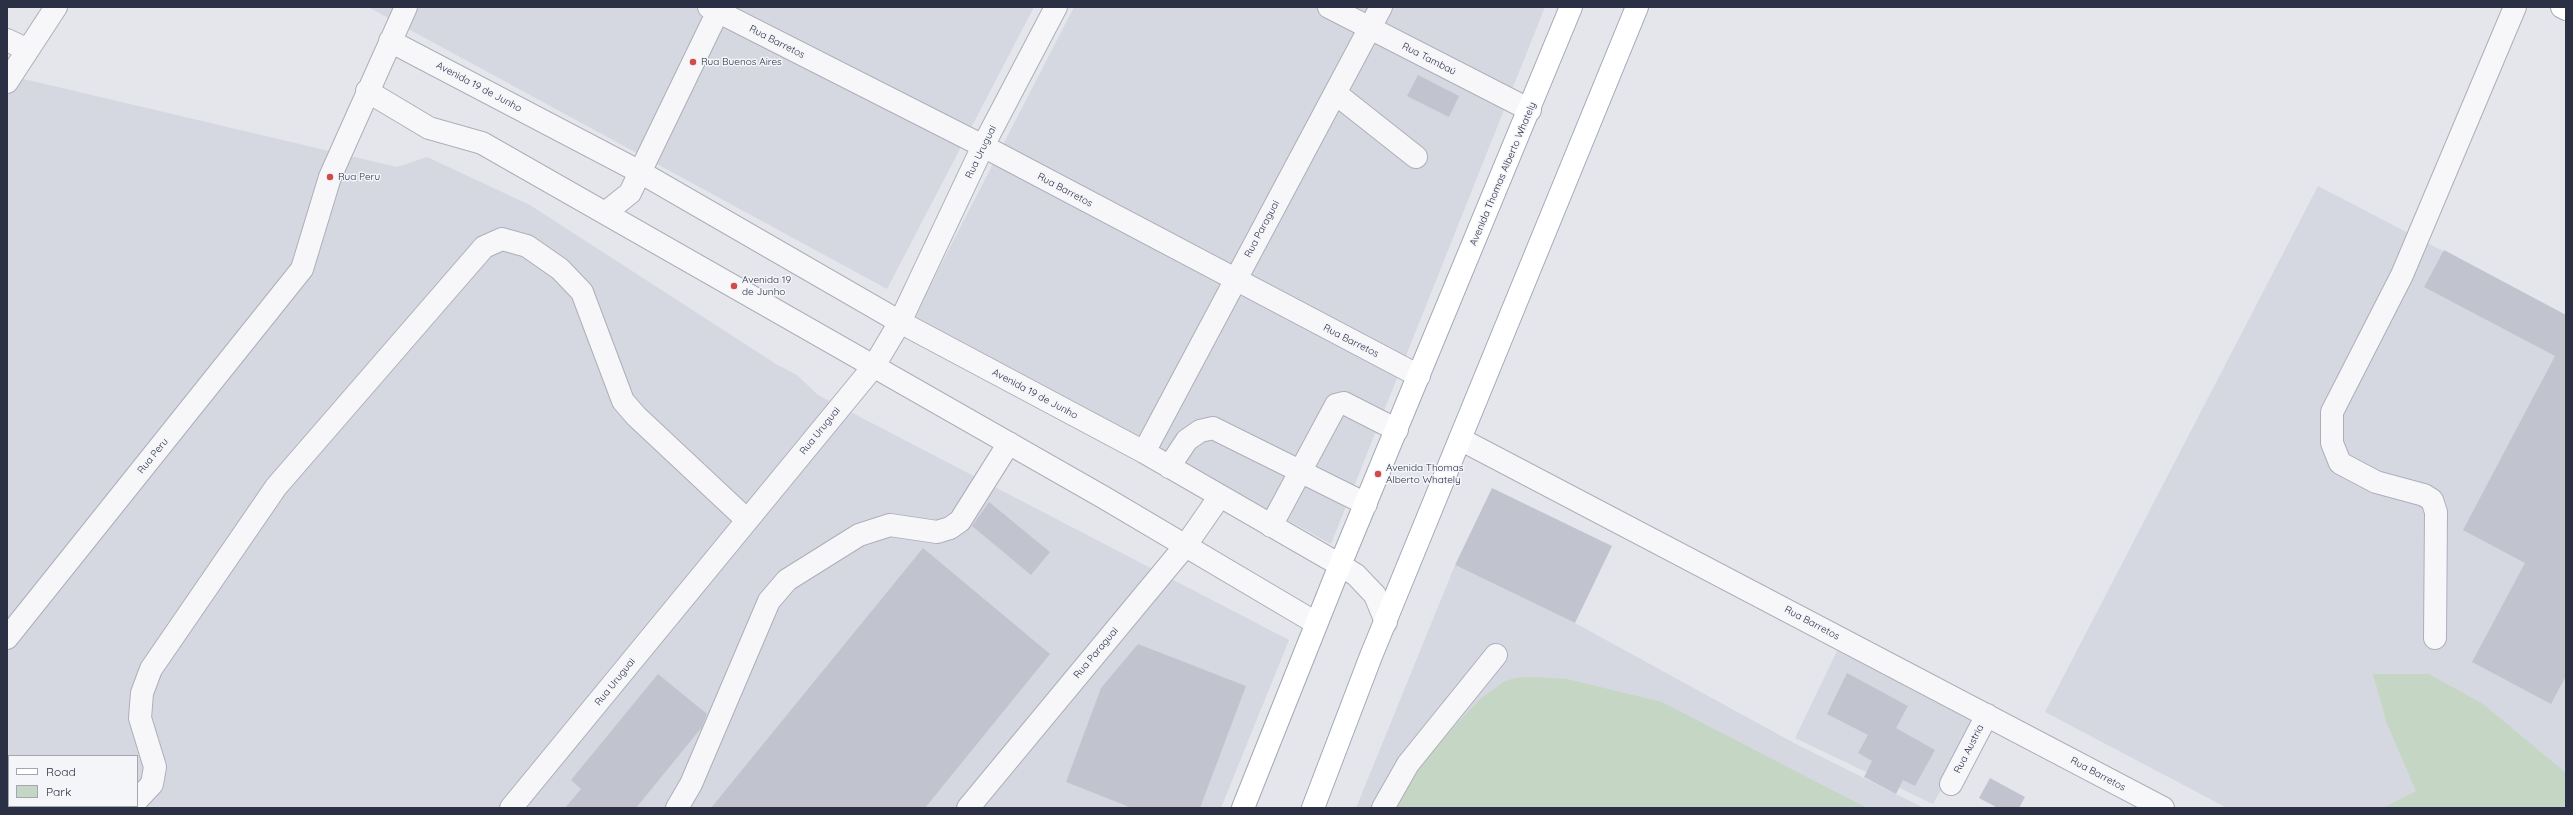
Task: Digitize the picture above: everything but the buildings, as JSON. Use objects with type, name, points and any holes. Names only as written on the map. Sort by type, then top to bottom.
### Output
[{"type":"main road","name":"Avenida Thomas Alberto Whately","points":[[1243,808],[1316,623],[1530,110],[1571,7]]},
{"type":"main road","points":[[1313,808],[1460,439],[1637,7]]},
{"type":"main road","points":[[2562,7],[2566,9]]},
{"type":"street","points":[[7,82],[56,7]]},
{"type":"street","name":"Rua Peru","points":[[7,638],[302,270],[330,177],[367,90],[406,7]]},
{"type":"street","name":"Rua Uruguai","points":[[511,808],[874,366],[900,322],[983,146],[1056,7]]},
{"type":"street","name":"Rua Tambaú","points":[[1329,7],[1530,110]]},
{"type":"street","name":"Rua Paraguai","points":[[1144,452],[1381,7]]},
{"type":"street","points":[[2435,638],[2436,512],[2432,500],[2424,495],[2376,482],[2340,463],[2332,443],[2332,412],[2402,275],[2515,7]]},
{"type":"street","points":[[605,213],[630,193],[716,9]]},
{"type":"street","name":"Rua Barretos","points":[[716,9],[983,146],[1235,281],[1419,376]]},
{"type":"street","points":[[7,40],[28,50]]},
{"type":"street","name":"Avenida 19 de Junho","points":[[390,41],[640,172],[900,322],[1144,452],[1340,565],[1356,575],[1375,595],[1386,622]]},
{"type":"street","points":[[367,90],[429,128],[482,143],[1009,443],[1186,545],[1316,623]]},
{"type":"street","points":[[1335,93],[1416,157]]},
{"type":"street","points":[[138,799],[152,784],[155,767],[140,718],[142,693],[151,669],[276,487],[484,247],[502,239],[527,246],[560,269],[582,292],[623,401],[636,416],[747,520]]},
{"type":"street","points":[[1271,526],[1302,472],[1336,405],[1344,403],[1396,430]]},
{"type":"street","points":[[1169,467],[1187,440],[1200,431],[1213,428],[1366,504]]},
{"type":"street","name":"Rua Barretos","points":[[1460,439],[2163,808]]},
{"type":"street","points":[[677,808],[691,784],[769,601],[787,580],[811,563],[865,533],[890,525],[937,532],[950,528],[960,521],[1009,443]]},
{"type":"street","name":"Rua Paraguai","points":[[968,808],[1186,545],[1220,496]]},
{"type":"street","points":[[1383,808],[1408,764],[1496,655]]},
{"type":"street","name":"Rua Austria","points":[[1951,784],[1987,715]]},
{"type":"shaded area","points":[[368,7],[1034,7],[887,289]]},
{"type":"shaded area","points":[[1074,7],[1545,7],[1331,544],[914,317]]},
{"type":"shaded area","points":[[7,75],[397,167],[427,157],[530,205],[776,364],[797,375],[818,395],[1289,640],[1221,808],[7,808]]},
{"type":"shaded area","points":[[2318,186],[2566,315],[2566,808],[2227,808],[2045,712]]},
{"type":"shaded area","points":[[1455,565],[1575,623],[1794,743],[1924,808],[1356,808]]},
{"type":"shaded area","points":[[1837,651],[1980,721],[1933,804],[1795,738]]},
{"type":"green space","points":[[2373,674],[2429,674],[2483,704],[2566,773],[2566,808],[2383,808],[2416,791],[2387,724]]},
{"type":"green space","points":[[1534,677],[1567,679],[1662,702],[1867,808],[1389,808],[1423,760],[1480,699],[1505,681],[1515,678]]},
{"type":"place","name":"Rua Buenos Aires","points":[[693,62]]},
{"type":"place","name":"Rua Peru","points":[[330,177]]},
{"type":"place","name":"Avenida 19 de Junho","points":[[734,286]]},
{"type":"place","name":"Avenida Thomas Alberto Whately","points":[[1378,474]]}]
